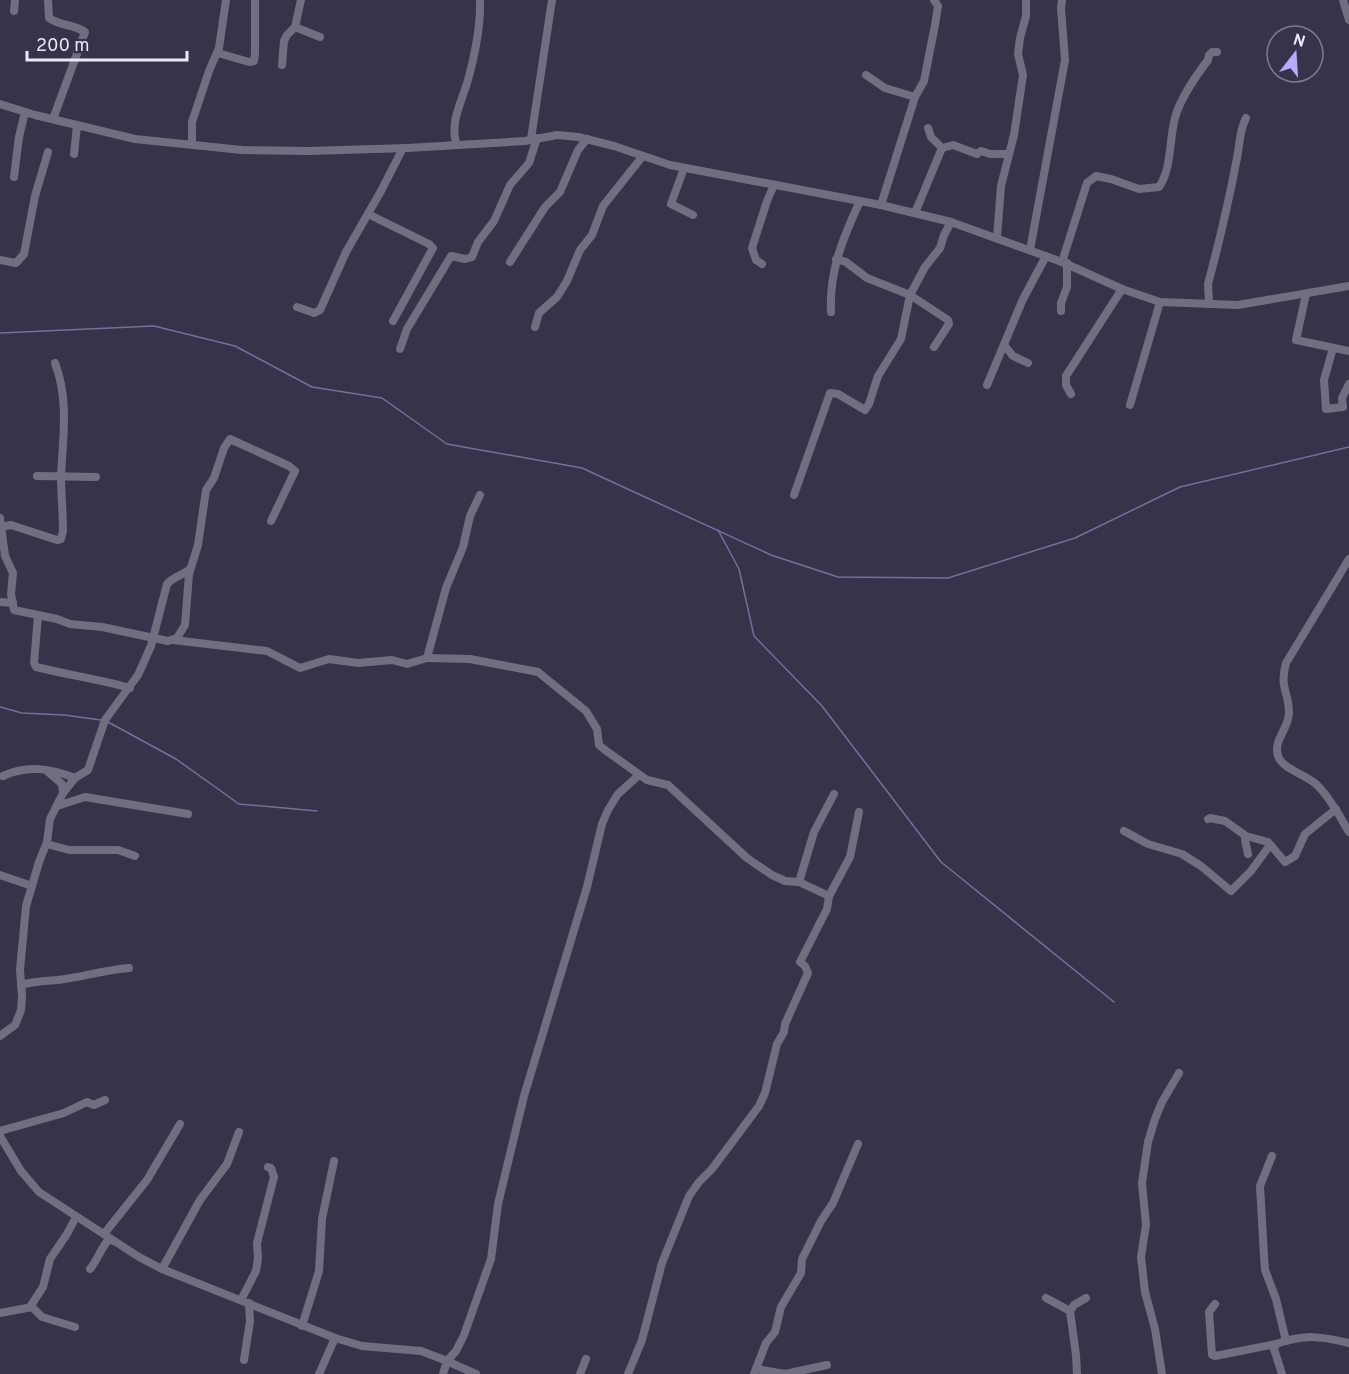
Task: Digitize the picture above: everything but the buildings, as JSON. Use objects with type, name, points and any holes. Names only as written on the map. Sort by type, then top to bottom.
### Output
[{"type":"street","points":[[14,11],[15,0]]},
{"type":"street","points":[[48,0],[49,18],[57,23],[78,27],[85,32],[53,119]]},
{"type":"street","points":[[192,144],[192,122],[209,71],[218,53],[226,0]]},
{"type":"street","points":[[218,53],[249,62],[254,61],[255,0]]},
{"type":"street","points":[[282,65],[284,41],[286,35],[295,27],[301,0]]},
{"type":"street","points":[[456,143],[453,124],[463,99],[474,53],[481,18],[480,0]]},
{"type":"street","points":[[400,349],[407,329],[451,256],[465,259],[472,257],[478,242],[494,221],[510,185],[529,163],[552,0]]},
{"type":"street","points":[[880,205],[915,97],[924,81],[938,6],[934,0]]},
{"type":"street","points":[[997,237],[1001,186],[1023,75],[1018,54],[1026,16],[1026,0]]},
{"type":"street","points":[[1030,250],[1065,60],[1062,0]]},
{"type":"street","points":[[1343,0],[1349,20]]},
{"type":"street","points":[[295,27],[320,37]]},
{"type":"street","points":[[1061,311],[1061,303],[1067,287],[1064,262],[1087,183],[1096,176],[1139,189],[1160,187],[1169,162],[1175,117],[1209,55],[1217,52]]},
{"type":"street","points":[[866,75],[885,88],[915,97]]},
{"type":"street","points":[[0,104],[77,126],[135,139],[222,149],[266,151],[403,148],[534,139],[557,135],[587,139],[684,168],[880,205],[951,222],[1064,262],[1122,289],[1160,302],[1238,304],[1349,286]]},
{"type":"street","points":[[14,177],[25,112]]},
{"type":"street","points":[[1209,304],[1208,284],[1237,159],[1240,130],[1246,118]]},
{"type":"street","points":[[74,154],[77,126]]},
{"type":"street","points":[[928,128],[931,137],[942,148]]},
{"type":"street","points":[[510,262],[545,207],[560,192],[578,150],[587,139]]},
{"type":"street","points":[[942,148],[953,145],[977,154],[981,151],[990,154],[1009,154]]},
{"type":"street","points":[[297,307],[314,313],[320,310],[346,252],[403,148]]},
{"type":"street","points":[[915,213],[942,148]]},
{"type":"street","points":[[0,260],[16,263],[24,254],[35,196],[48,152]]},
{"type":"street","points":[[535,327],[539,314],[557,297],[567,281],[580,250],[592,235],[603,206],[642,157]]},
{"type":"street","points":[[684,168],[671,204],[693,215]]},
{"type":"street","points":[[762,264],[756,260],[752,248],[774,185]]},
{"type":"street","points":[[831,312],[830,297],[836,259],[840,244],[860,201]]},
{"type":"street","points":[[368,214],[429,244],[433,250],[393,321]]},
{"type":"street","points":[[794,495],[830,393],[838,394],[866,410],[878,376],[901,339],[910,295],[925,267],[940,248],[951,222]]},
{"type":"street","points":[[987,385],[1023,298],[1046,256]]},
{"type":"street","points":[[836,259],[846,262],[867,278],[910,295],[948,320],[949,324],[934,347]]},
{"type":"street","points":[[1071,394],[1066,385],[1066,376],[1122,289]]},
{"type":"street","points":[[1306,294],[1296,340],[1349,351]]},
{"type":"street","points":[[1130,405],[1160,302]]},
{"type":"street","points":[[1004,345],[1013,356],[1028,363]]},
{"type":"street","points":[[1333,348],[1324,380],[1326,409],[1343,407],[1342,398],[1349,384]]},
{"type":"street","points":[[1,527],[11,525],[57,540],[61,539],[63,531],[61,477],[65,429],[62,392],[55,363]]},
{"type":"street","points":[[172,640],[185,625],[190,569],[198,544],[206,490],[214,478],[224,448],[230,439],[289,466],[295,471],[271,521]]},
{"type":"street","points":[[37,476],[96,477]]},
{"type":"street","points":[[427,658],[446,588],[463,547],[470,516],[480,495]]},
{"type":"street","points":[[0,518],[6,555],[13,573],[11,590],[13,608],[17,611],[70,624],[102,627],[153,638],[267,651],[300,668],[329,658],[358,663],[392,660],[407,664],[427,658],[470,659],[538,672],[586,711],[597,729],[599,745],[651,782],[668,785],[747,858],[766,871],[785,881],[799,882],[829,896]]},
{"type":"street","points":[[1349,559],[1286,663],[1282,677],[1290,714],[1278,740],[1278,756],[1285,766],[1305,775],[1319,786],[1349,832]]},
{"type":"street","points":[[0,1036],[15,1025],[22,1003],[21,960],[24,915],[47,844],[50,819],[63,794],[75,778],[88,770],[108,715],[138,675],[153,638],[167,585],[190,569]]},
{"type":"street","points":[[0,602],[13,603]]},
{"type":"street","points":[[38,616],[34,663],[36,667],[69,675],[101,679],[130,688]]},
{"type":"street","points":[[3,776],[24,768],[57,771],[75,778]]},
{"type":"street","points":[[47,770],[62,784],[63,794]]},
{"type":"street","points":[[443,1374],[447,1361],[465,1335],[491,1259],[498,1204],[524,1096],[587,887],[602,824],[618,794],[639,775]]},
{"type":"street","points":[[799,882],[814,832],[834,794]]},
{"type":"street","points":[[57,806],[85,796],[188,814]]},
{"type":"street","points":[[1208,819],[1225,821],[1246,836],[1268,842],[1285,862],[1295,856],[1305,834],[1336,809]]},
{"type":"street","points":[[628,1374],[642,1340],[662,1263],[689,1196],[755,1113],[765,1093],[777,1044],[808,973],[800,962],[802,956],[826,909],[829,896],[850,857],[859,812]]},
{"type":"street","points":[[1124,831],[1149,844],[1182,854],[1201,866],[1231,891],[1251,871],[1270,844]]},
{"type":"street","points":[[1246,836],[1248,854]]},
{"type":"street","points":[[47,844],[69,850],[118,850],[135,856]]},
{"type":"street","points":[[0,875],[32,886]]},
{"type":"street","points":[[21,985],[34,981],[58,980],[102,970],[129,968]]},
{"type":"street","points":[[1162,1374],[1155,1329],[1145,1292],[1141,1257],[1146,1225],[1142,1184],[1148,1142],[1155,1119],[1179,1073]]},
{"type":"street","points":[[0,1131],[64,1113],[87,1102],[94,1105],[105,1100]]},
{"type":"street","points":[[104,1234],[147,1180],[180,1124]]},
{"type":"street","points":[[162,1269],[180,1241],[200,1200],[227,1164],[238,1132]]},
{"type":"street","points":[[0,1136],[29,1183],[39,1192],[162,1269],[335,1338],[362,1347],[416,1350],[476,1374]]},
{"type":"street","points":[[827,1365],[797,1373],[776,1374],[755,1371],[766,1343],[775,1332],[781,1307],[801,1273],[802,1259],[833,1203],[858,1144]]},
{"type":"street","points":[[1272,1156],[1260,1186],[1265,1270],[1276,1299],[1286,1341]]},
{"type":"street","points":[[302,1326],[319,1271],[322,1219],[334,1161]]},
{"type":"street","points":[[244,1360],[249,1321],[244,1302],[256,1271],[258,1259],[256,1243],[274,1177],[272,1168],[268,1167]]},
{"type":"street","points":[[0,1313],[33,1305],[43,1287],[50,1259],[76,1217]]},
{"type":"street","points":[[90,1269],[99,1258],[105,1244],[109,1239],[113,1240]]},
{"type":"street","points":[[1046,1298],[1070,1311]]},
{"type":"street","points":[[1077,1374],[1077,1355],[1070,1311],[1074,1305],[1086,1298]]},
{"type":"street","points":[[1215,1304],[1209,1312],[1212,1355],[1215,1356],[1254,1350],[1298,1337],[1330,1337],[1349,1342]]},
{"type":"street","points":[[33,1305],[42,1317],[75,1327]]},
{"type":"street","points":[[319,1374],[335,1338]]},
{"type":"street","points":[[1276,1344],[1275,1349],[1282,1374]]},
{"type":"street","points":[[580,1374],[586,1359]]},
{"type":"waterway","points":[[0,333],[154,326],[235,346],[312,387],[382,398],[447,444],[582,468],[771,555],[838,577],[948,578],[1075,538],[1180,487],[1349,447]]},
{"type":"waterway","points":[[718,530],[739,569],[754,636],[822,706],[941,862],[1114,1002]]},
{"type":"waterway","points":[[0,707],[22,713],[101,720]]},
{"type":"waterway","points":[[108,722],[176,759],[239,804],[317,811]]}]
